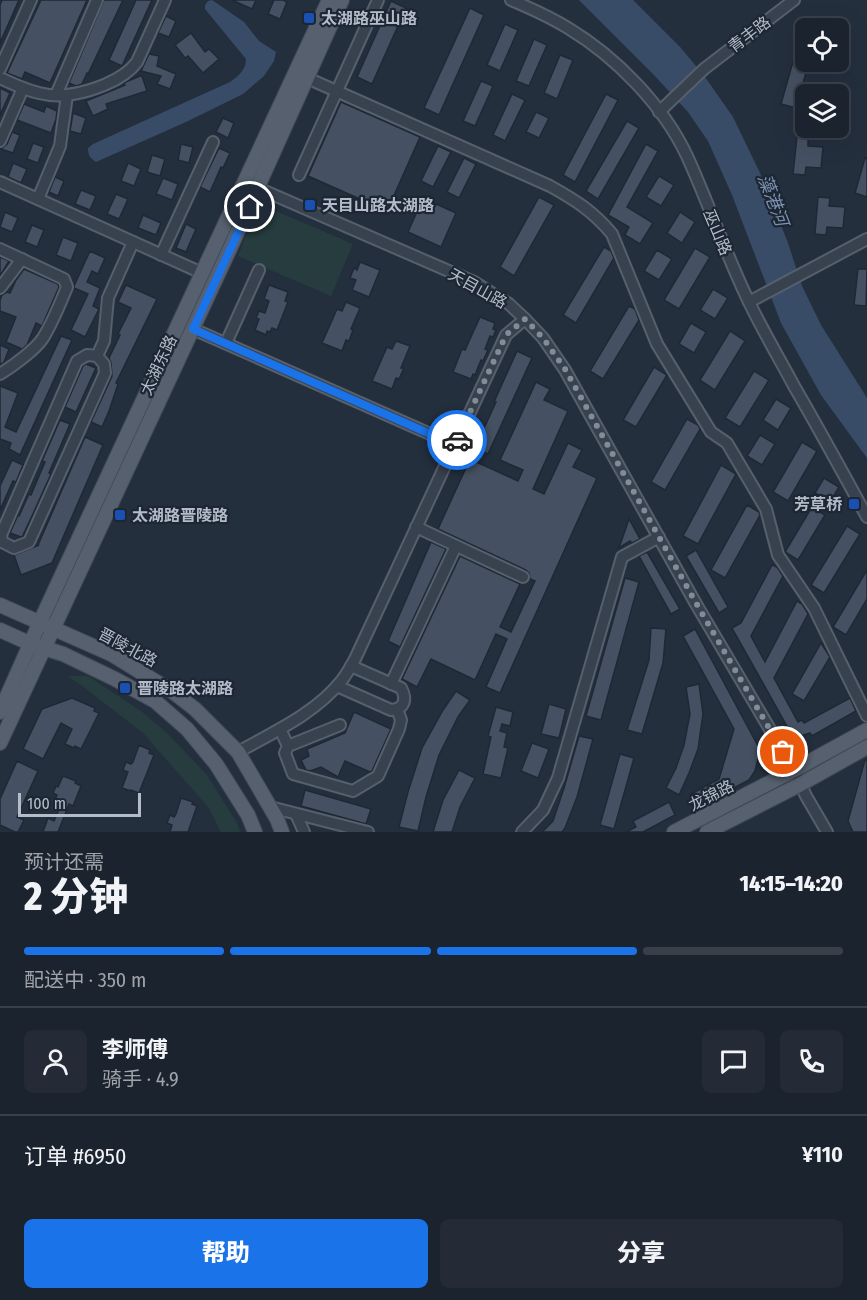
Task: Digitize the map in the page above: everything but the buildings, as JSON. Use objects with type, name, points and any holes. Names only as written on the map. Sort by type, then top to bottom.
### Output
[{"type":"main road","name":"太湖东路","points":[[0,743],[38,645],[40,622],[329,0]]},
{"type":"main road","name":"太湖东路","points":[[0,712],[38,645],[53,629],[258,189],[342,0]]},
{"type":"main road","name":"晋陵北路","points":[[0,605],[111,654],[173,692],[195,709],[238,752],[277,819],[282,832]]},
{"type":"main road","points":[[0,630],[63,654],[155,701],[187,729],[216,764],[248,815],[255,832]]},
{"type":"main road","name":"龙锦路","points":[[674,832],[867,730]]},
{"type":"main road","name":"龙锦路","points":[[707,832],[867,747]]},
{"type":"street","points":[[0,69],[31,0]]},
{"type":"street","points":[[56,95],[97,0]]},
{"type":"street","points":[[0,78],[22,88],[56,95],[68,95],[103,86],[130,71],[165,0]]},
{"type":"street","points":[[299,175],[378,0]]},
{"type":"street","name":"巫山路","points":[[511,0],[568,28],[603,53],[646,94],[672,130],[686,155],[737,278],[754,299],[867,517]]},
{"type":"street","name":"青丰路","points":[[659,112],[704,69],[794,0]]},
{"type":"street","points":[[307,78],[550,186],[578,202],[600,219],[612,234],[657,344],[711,432],[727,443],[766,509],[778,555],[814,608],[867,716]]},
{"type":"street","points":[[0,141],[22,88]]},
{"type":"street","points":[[38,199],[60,146],[68,95]]},
{"type":"street","points":[[161,255],[213,142]]},
{"type":"street","points":[[0,182],[201,273]]},
{"type":"street","name":"天目山路","points":[[244,182],[474,282],[509,304],[543,338],[565,369],[696,603],[794,770],[827,832]]},
{"type":"street","points":[[754,299],[867,239]]},
{"type":"street","points":[[97,356],[104,341],[108,298],[133,242]]},
{"type":"street","points":[[0,249],[64,279],[68,287],[42,340],[0,374]]},
{"type":"street","points":[[0,288],[22,259]]},
{"type":"street","points":[[226,343],[259,270]]},
{"type":"street","points":[[238,752],[296,720],[331,693],[344,677],[506,335],[525,319]]},
{"type":"street","points":[[193,329],[455,445]]},
{"type":"street","points":[[87,355],[97,356],[104,364],[105,373],[29,542],[14,548],[2,542],[1,535],[77,361],[87,355]]},
{"type":"street","points":[[416,527],[523,577]]},
{"type":"street","points":[[522,832],[543,810],[558,778],[622,557],[659,537]]},
{"type":"street","points":[[391,684],[456,546]]},
{"type":"street","points":[[337,686],[391,710],[402,705],[405,694],[400,688],[351,666]]},
{"type":"street","points":[[340,725],[288,746],[285,753],[293,774],[353,791],[378,776],[399,729],[400,720],[397,709]]},
{"type":"street","points":[[280,729],[288,746]]},
{"type":"street","points":[[270,807],[368,832]]},
{"type":"street","points":[[296,814],[304,832]]},
{"type":"green space","points":[[278,212],[353,244],[331,296],[238,256],[247,232],[255,221]]},
{"type":"green space","points":[[68,676],[88,676],[141,711],[167,733],[207,775],[237,823],[240,832],[221,832],[209,808],[143,733]]},
{"type":"water","points":[[212,0],[244,22],[259,41],[276,52],[274,61],[264,76],[243,94],[186,122],[94,161],[88,150],[93,144],[230,82],[241,72],[246,59],[205,9],[208,1]]},
{"type":"water","points":[[579,0],[633,0],[681,48],[733,117],[760,173],[788,243],[802,286],[821,325],[867,398],[867,458],[821,395],[781,323],[732,195],[708,141],[688,112]]},
{"type":"way so far","points":[[457,440],[506,335],[525,319],[543,338],[565,369],[696,603],[783,752]]},
{"type":"place","name":"太湖路巫山路","points":[[309,18]]},
{"type":"place","name":"天目山路太湖路","points":[[310,205]]},
{"type":"place","name":"芳草桥","points":[[854,504]]},
{"type":"place","name":"太湖路晋陵路","points":[[120,515]]},
{"type":"place","name":"晋陵路太湖路","points":[[125,688]]},
{"type":"route","points":[[250,207],[193,329],[455,445],[457,440]]},
{"type":"water label","name":"藻港河","points":[[773,200]]}]
